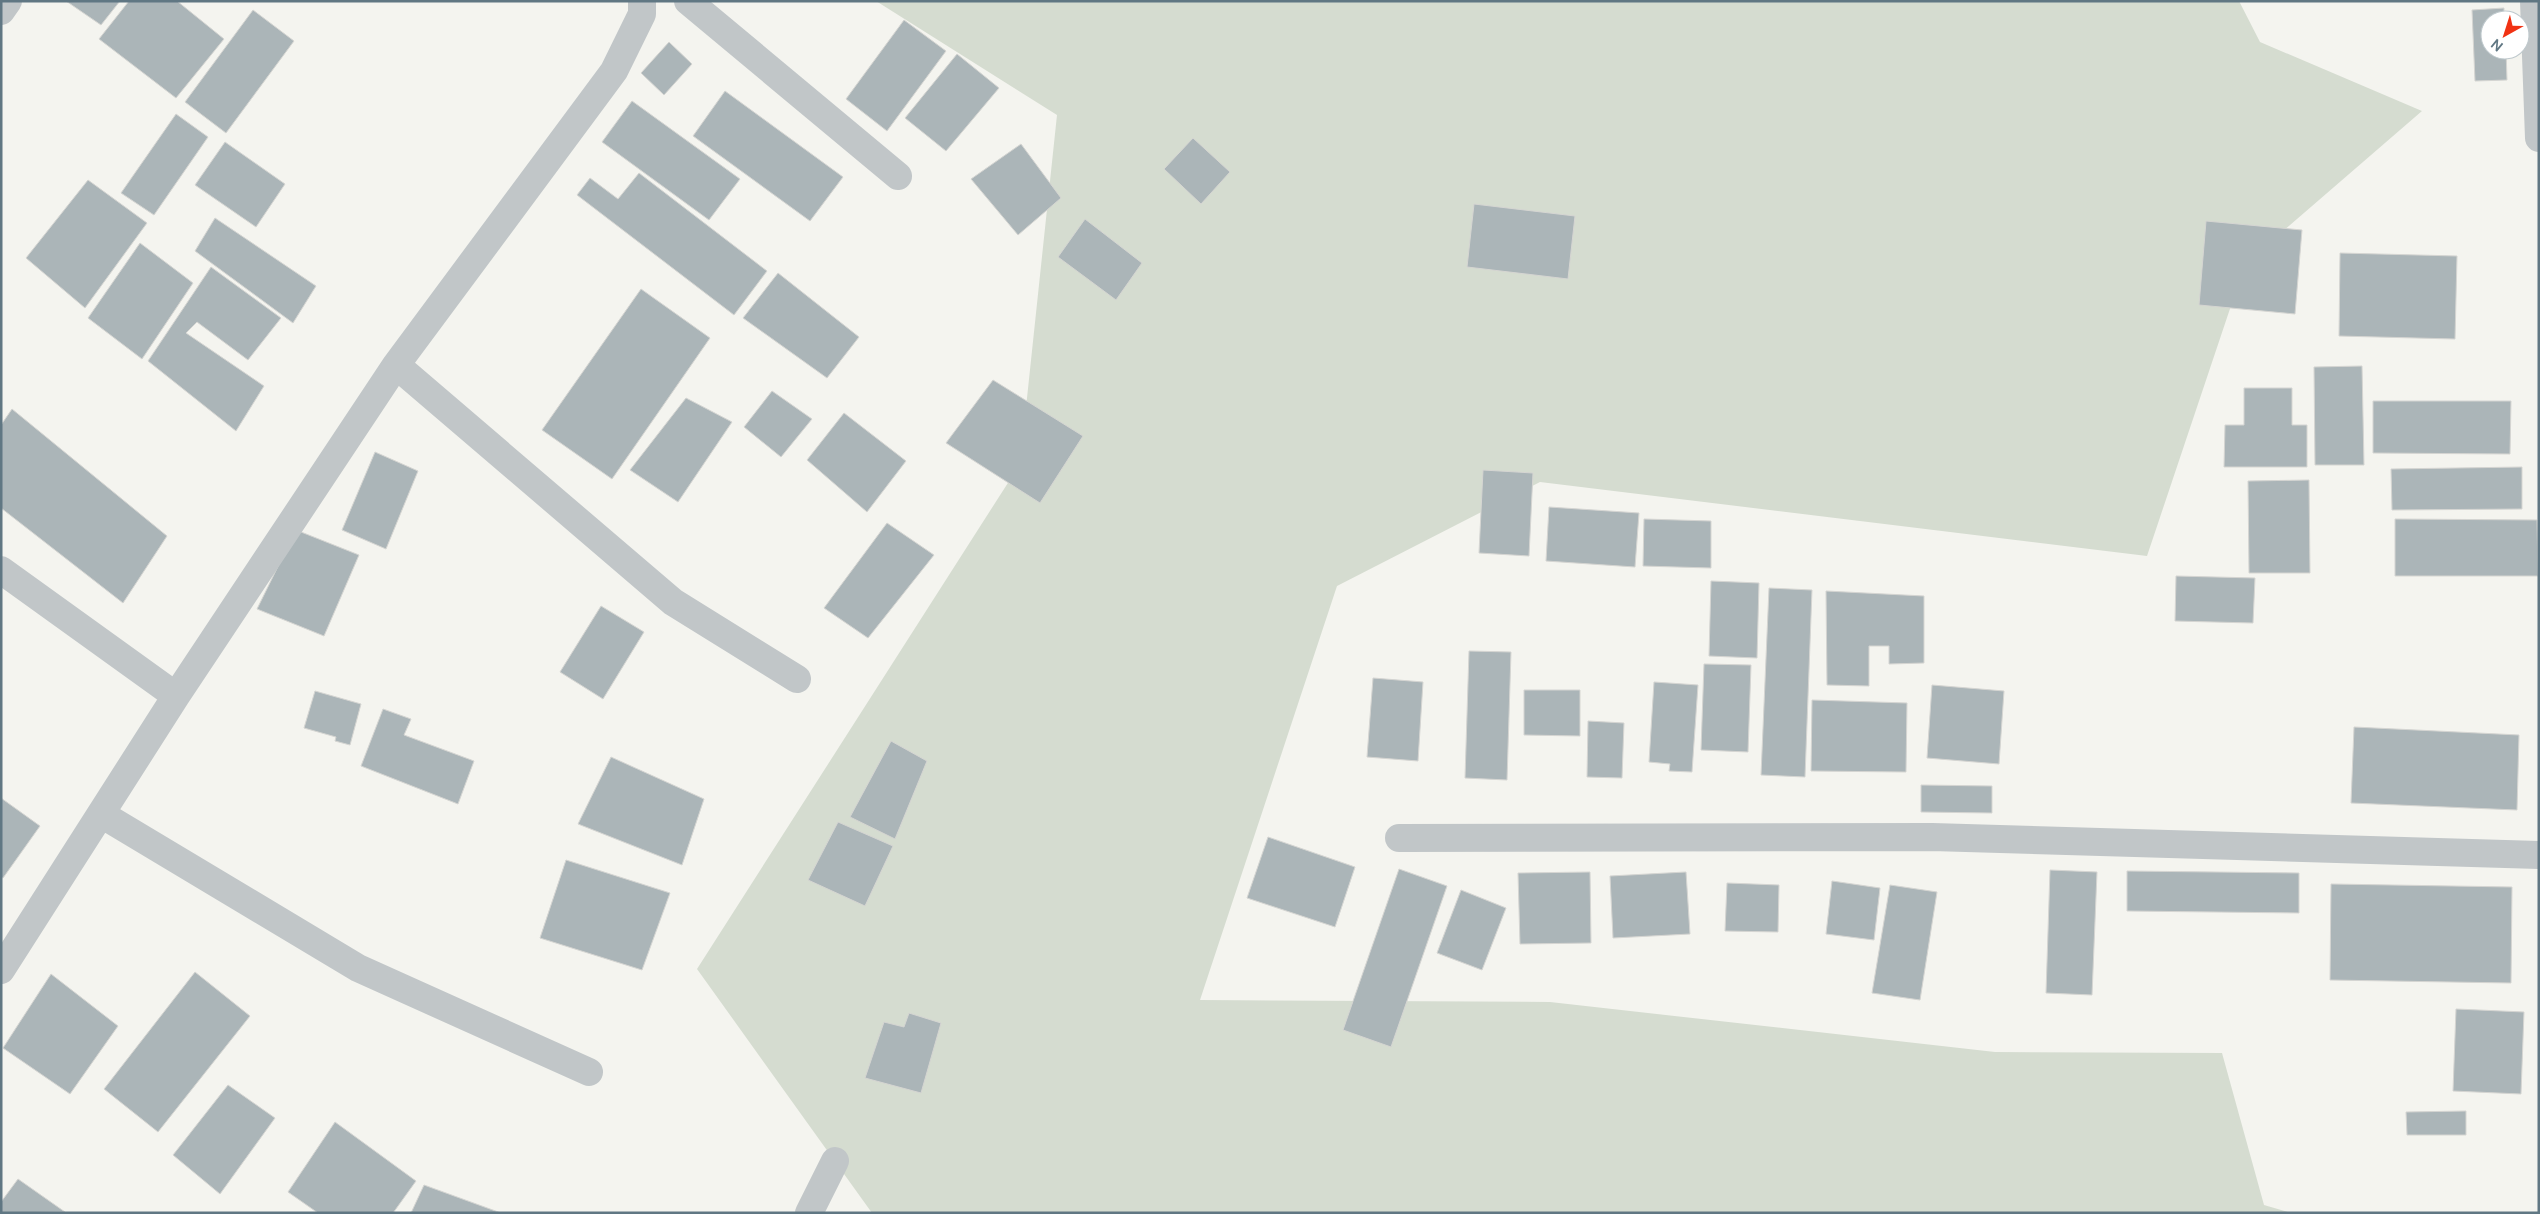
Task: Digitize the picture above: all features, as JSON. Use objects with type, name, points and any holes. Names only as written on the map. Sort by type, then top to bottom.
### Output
[{"type":"street","points":[[1,11],[8,1]]},
{"type":"street","points":[[1,970],[176,696],[396,365],[614,71],[642,14],[642,1]]},
{"type":"street","points":[[688,1],[898,176]]},
{"type":"street","points":[[2534,1],[2539,138]]},
{"type":"street","points":[[396,365],[673,602],[797,679]]},
{"type":"street","points":[[1,570],[176,696]]},
{"type":"street","points":[[102,814],[358,968],[589,1072]]},
{"type":"street","points":[[1399,838],[1932,837],[2539,855]]},
{"type":"street","points":[[809,1213],[835,1161]]},
{"type":"shaded area","points":[[876,1],[2239,1],[2260,42],[2422,111],[2245,264],[2147,556],[1540,482],[1337,586],[1200,1000],[1550,1002],[1995,1052],[2222,1053],[2264,1205],[2291,1213],[872,1213],[697,969],[1020,464],[1057,115]]},
{"type":"building","points":[[66,1],[120,1],[101,25]]},
{"type":"building","points":[[129,1],[177,1],[224,39],[176,98],[99,39]]},
{"type":"building","points":[[2504,8],[2504,10],[2480,10],[2480,60],[2506,60],[2507,80],[2475,81],[2472,10]]},
{"type":"building","points":[[253,10],[294,41],[226,133],[185,102]]},
{"type":"building","points":[[904,20],[946,51],[887,131],[846,99]]},
{"type":"building","points":[[669,42],[692,64],[664,95],[641,73]]},
{"type":"building","points":[[957,54],[999,88],[946,151],[905,118]]},
{"type":"building","points":[[725,91],[843,177],[810,221],[693,136]]},
{"type":"building","points":[[632,101],[740,179],[709,220],[602,142]]},
{"type":"building","points":[[176,114],[208,137],[154,215],[121,193]]},
{"type":"building","points":[[1193,138],[1230,172],[1201,204],[1164,169]]},
{"type":"building","points":[[225,142],[285,184],[256,227],[195,185]]},
{"type":"building","points":[[1021,144],[1061,198],[1018,235],[971,179]]},
{"type":"building","points":[[639,173],[767,271],[734,315],[577,195],[590,178],[618,199]]},
{"type":"building","points":[[88,180],[147,223],[85,308],[26,258]]},
{"type":"building","points":[[1474,204],[1575,216],[1568,279],[1467,267]]},
{"type":"building","points":[[215,218],[316,286],[293,323],[195,251]]},
{"type":"building","points":[[1085,219],[1142,263],[1116,300],[1058,257]]},
{"type":"building","points":[[2206,221],[2302,230],[2295,314],[2199,305]]},
{"type":"building","points":[[140,243],[193,283],[142,359],[88,318]]},
{"type":"building","points":[[2340,253],[2457,256],[2455,339],[2339,336]]},
{"type":"building","points":[[211,267],[281,318],[248,360],[197,322],[186,333],[264,386],[236,431],[148,361]]},
{"type":"building","points":[[778,273],[859,337],[827,378],[743,318]]},
{"type":"building","points":[[641,289],[710,338],[612,479],[542,430]]},
{"type":"building","points":[[2362,366],[2364,465],[2315,465],[2314,367]]},
{"type":"building","points":[[993,380],[1083,436],[1040,503],[946,443]]},
{"type":"building","points":[[2244,388],[2292,388],[2292,425],[2307,425],[2307,467],[2224,467],[2225,425],[2244,425]]},
{"type":"building","points":[[772,391],[812,419],[781,457],[744,427]]},
{"type":"building","points":[[686,398],[732,422],[678,502],[630,470]]},
{"type":"building","points":[[2373,401],[2511,401],[2510,454],[2373,453]]},
{"type":"building","points":[[12,409],[167,536],[123,603],[1,508],[1,425]]},
{"type":"building","points":[[844,413],[906,461],[867,512],[807,460]]},
{"type":"building","points":[[375,452],[418,471],[386,549],[342,530]]},
{"type":"building","points":[[2522,467],[2522,509],[2392,510],[2391,469]]},
{"type":"building","points":[[1483,470],[1533,473],[1529,556],[1479,553]]},
{"type":"building","points":[[2309,480],[2310,573],[2249,573],[2248,481]]},
{"type":"building","points":[[1549,507],[1639,513],[1635,567],[1546,561]]},
{"type":"building","points":[[1644,519],[1711,521],[1711,568],[1643,566]]},
{"type":"building","points":[[2395,519],[2537,520],[2538,576],[2395,576]]},
{"type":"building","points":[[887,523],[934,555],[868,638],[824,608]]},
{"type":"building","points":[[296,530],[359,555],[324,636],[257,609]]},
{"type":"building","points":[[2176,576],[2255,578],[2253,623],[2175,621]]},
{"type":"building","points":[[1711,581],[1759,583],[1757,658],[1709,656]]},
{"type":"building","points":[[1769,588],[1812,590],[1805,777],[1761,775]]},
{"type":"building","points":[[1826,591],[1924,596],[1924,663],[1889,664],[1889,646],[1869,646],[1869,686],[1827,685]]},
{"type":"building","points":[[601,606],[644,632],[603,699],[560,672]]},
{"type":"building","points":[[1469,651],[1511,652],[1507,780],[1465,778]]},
{"type":"building","points":[[1704,664],[1751,665],[1748,752],[1701,750]]},
{"type":"building","points":[[1373,678],[1423,682],[1418,761],[1367,757]]},
{"type":"building","points":[[1654,682],[1698,685],[1692,772],[1669,771],[1670,764],[1649,762]]},
{"type":"building","points":[[1932,685],[2004,691],[1999,764],[1927,758]]},
{"type":"building","points":[[1524,690],[1580,690],[1580,736],[1524,735]]},
{"type":"building","points":[[315,691],[361,704],[350,745],[335,741],[336,737],[304,728]]},
{"type":"building","points":[[1812,700],[1907,703],[1906,772],[1811,771]]},
{"type":"building","points":[[383,709],[411,719],[404,735],[474,761],[458,804],[361,766]]},
{"type":"building","points":[[1588,721],[1624,723],[1622,778],[1587,777]]},
{"type":"building","points":[[2354,727],[2519,735],[2517,810],[2351,803]]},
{"type":"building","points":[[891,741],[927,761],[895,839],[850,817]]},
{"type":"building","points":[[611,757],[704,799],[682,865],[578,824]]},
{"type":"building","points":[[1921,785],[1992,786],[1992,813],[1921,812]]},
{"type":"building","points":[[1,798],[40,826],[3,878],[1,877]]},
{"type":"building","points":[[838,822],[893,846],[865,906],[808,880]]},
{"type":"building","points":[[1268,837],[1355,867],[1335,927],[1247,898]]},
{"type":"building","points":[[566,860],[670,893],[642,970],[540,938]]},
{"type":"building","points":[[1399,869],[1447,886],[1391,1047],[1343,1030]]},
{"type":"building","points":[[2050,870],[2097,872],[2092,995],[2046,993]]},
{"type":"building","points":[[2127,871],[2299,873],[2299,913],[2127,911]]},
{"type":"building","points":[[1590,872],[1591,943],[1520,944],[1518,873]]},
{"type":"building","points":[[1686,872],[1690,934],[1613,938],[1610,876]]},
{"type":"building","points":[[1832,881],[1880,888],[1874,940],[1826,934]]},
{"type":"building","points":[[1727,883],[1779,885],[1778,932],[1725,931]]},
{"type":"building","points":[[2331,884],[2512,887],[2511,983],[2330,980]]},
{"type":"building","points":[[1890,885],[1937,892],[1920,1000],[1872,993]]},
{"type":"building","points":[[1461,890],[1506,908],[1482,970],[1437,953]]},
{"type":"building","points":[[195,972],[250,1016],[158,1132],[104,1089]]},
{"type":"building","points":[[51,974],[118,1026],[70,1094],[3,1048]]},
{"type":"building","points":[[2456,1009],[2524,1012],[2521,1094],[2453,1091]]},
{"type":"building","points":[[909,1013],[941,1023],[921,1093],[865,1078],[884,1022],[904,1027]]},
{"type":"building","points":[[228,1085],[275,1118],[220,1194],[173,1155]]},
{"type":"building","points":[[2466,1111],[2466,1135],[2407,1135],[2406,1112]]},
{"type":"building","points":[[335,1122],[416,1181],[393,1213],[318,1213],[288,1192]]},
{"type":"building","points":[[18,1179],[65,1212],[1,1213],[1,1202]]},
{"type":"building","points":[[424,1185],[501,1213],[411,1213]]}]
